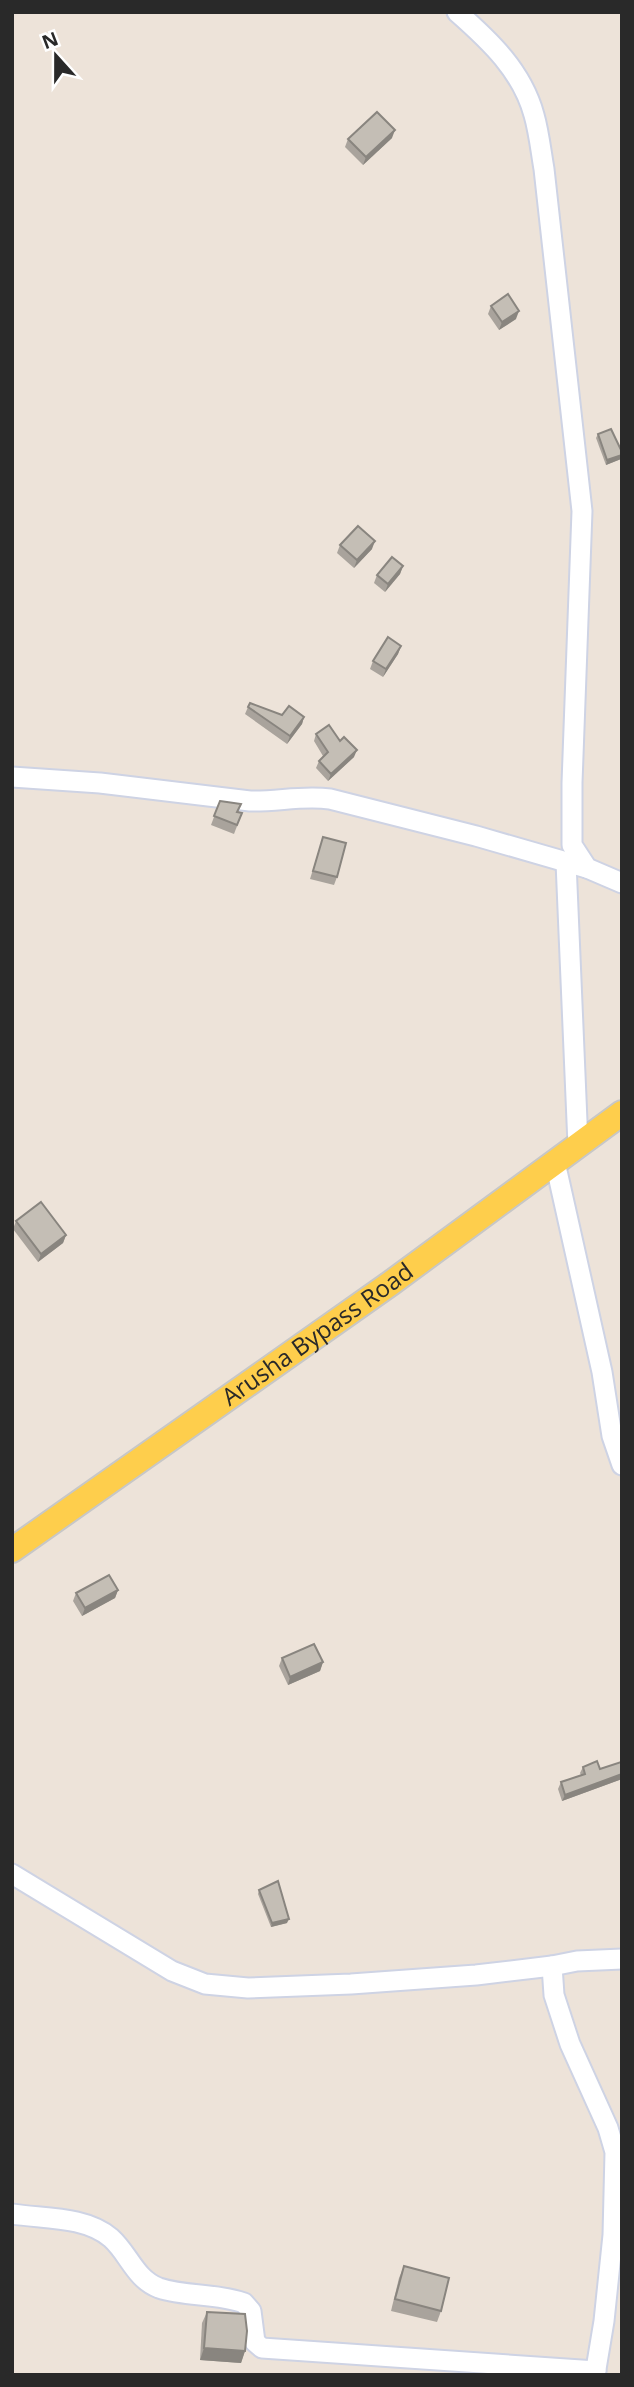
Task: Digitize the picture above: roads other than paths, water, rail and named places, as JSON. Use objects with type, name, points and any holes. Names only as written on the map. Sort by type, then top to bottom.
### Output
[{"type":"main road","name":"Arusha Bypass Road","points":[[12,1550],[391,1283],[622,1113]]},
{"type":"street","points":[[457,12],[492,43],[518,76],[534,115],[544,169],[582,511],[572,845],[587,868]]},
{"type":"street","points":[[12,777],[100,783],[250,801],[269,802],[309,796],[330,799],[587,868],[622,883]]},
{"type":"street","points":[[566,862],[579,1145]]},
{"type":"street","points":[[555,1162],[602,1372],[612,1436],[622,1465]]},
{"type":"street","points":[[12,1874],[172,1971],[205,1984],[248,1988],[351,1984],[476,1975],[577,1961],[622,1959]]},
{"type":"street","points":[[12,2214],[79,2222],[109,2236],[139,2276],[158,2288],[244,2303],[251,2311],[255,2342],[262,2348],[479,2368],[596,2373],[613,2235],[615,2152],[570,2044],[554,1995],[552,1966]]}]
